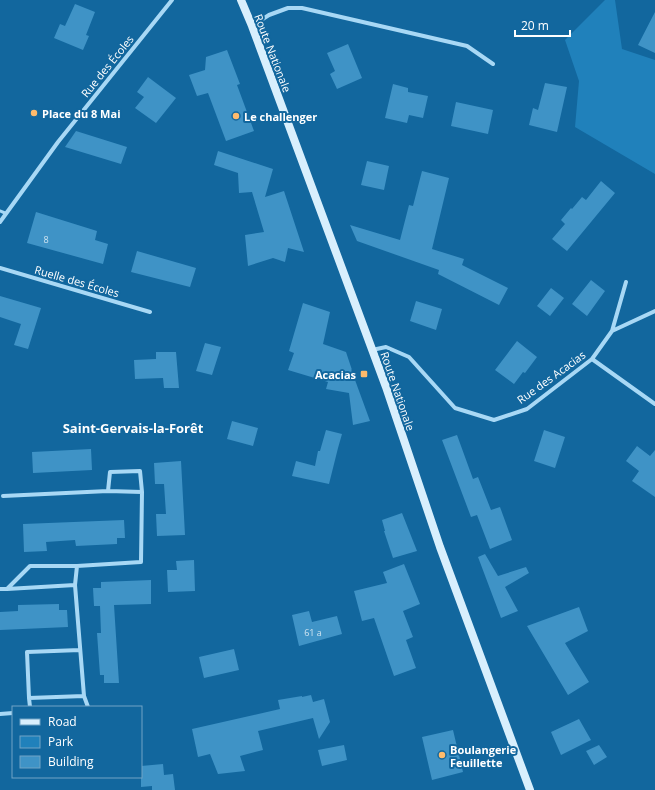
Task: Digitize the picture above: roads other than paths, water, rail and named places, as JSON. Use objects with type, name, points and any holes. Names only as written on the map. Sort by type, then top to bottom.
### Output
[{"type":"main road","name":"Route Nationale","points":[[241,0],[386,387],[440,547],[530,790]]},
{"type":"street","name":"Rue des Écoles","points":[[0,222],[58,142],[172,0]]},
{"type":"street","points":[[252,26],[269,15],[288,8],[302,8],[467,46],[493,64]]},
{"type":"street","name":"Ruelle des Écoles","points":[[0,268],[150,312]]},
{"type":"street","name":"Rue des Acacias","points":[[372,350],[386,347],[409,357],[455,408],[494,420],[527,409],[592,359],[612,332],[626,282]]},
{"type":"street","name":"Rue des Acacias","points":[[612,332],[655,311]]},
{"type":"street","points":[[592,359],[655,404]]},
{"type":"street","points":[[7,589],[30,566],[77,566],[141,562],[142,492],[140,471],[110,472],[108,491]]},
{"type":"street","points":[[3,496],[108,491],[142,492]]},
{"type":"street","points":[[77,566],[75,585],[84,696],[88,706]]},
{"type":"street","points":[[0,589],[75,585]]},
{"type":"street","points":[[30,706],[27,652],[80,650]]},
{"type":"street","points":[[29,698],[84,696]]},
{"type":"street","points":[[0,714],[12,713]]},
{"type":"lane","points":[[0,211],[6,213]]},
{"type":"place","name":"Place du 8 Mai","points":[[34,113]]},
{"type":"place","name":"Le challenger","points":[[236,116]]},
{"type":"place","name":"Acacias","points":[[364,374]]},
{"type":"place","name":"Boulangerie Feuillette","points":[[442,755]]},
{"type":"district","name":"Saint-Gervais-la-Forêt","points":[[133,428]]}]
